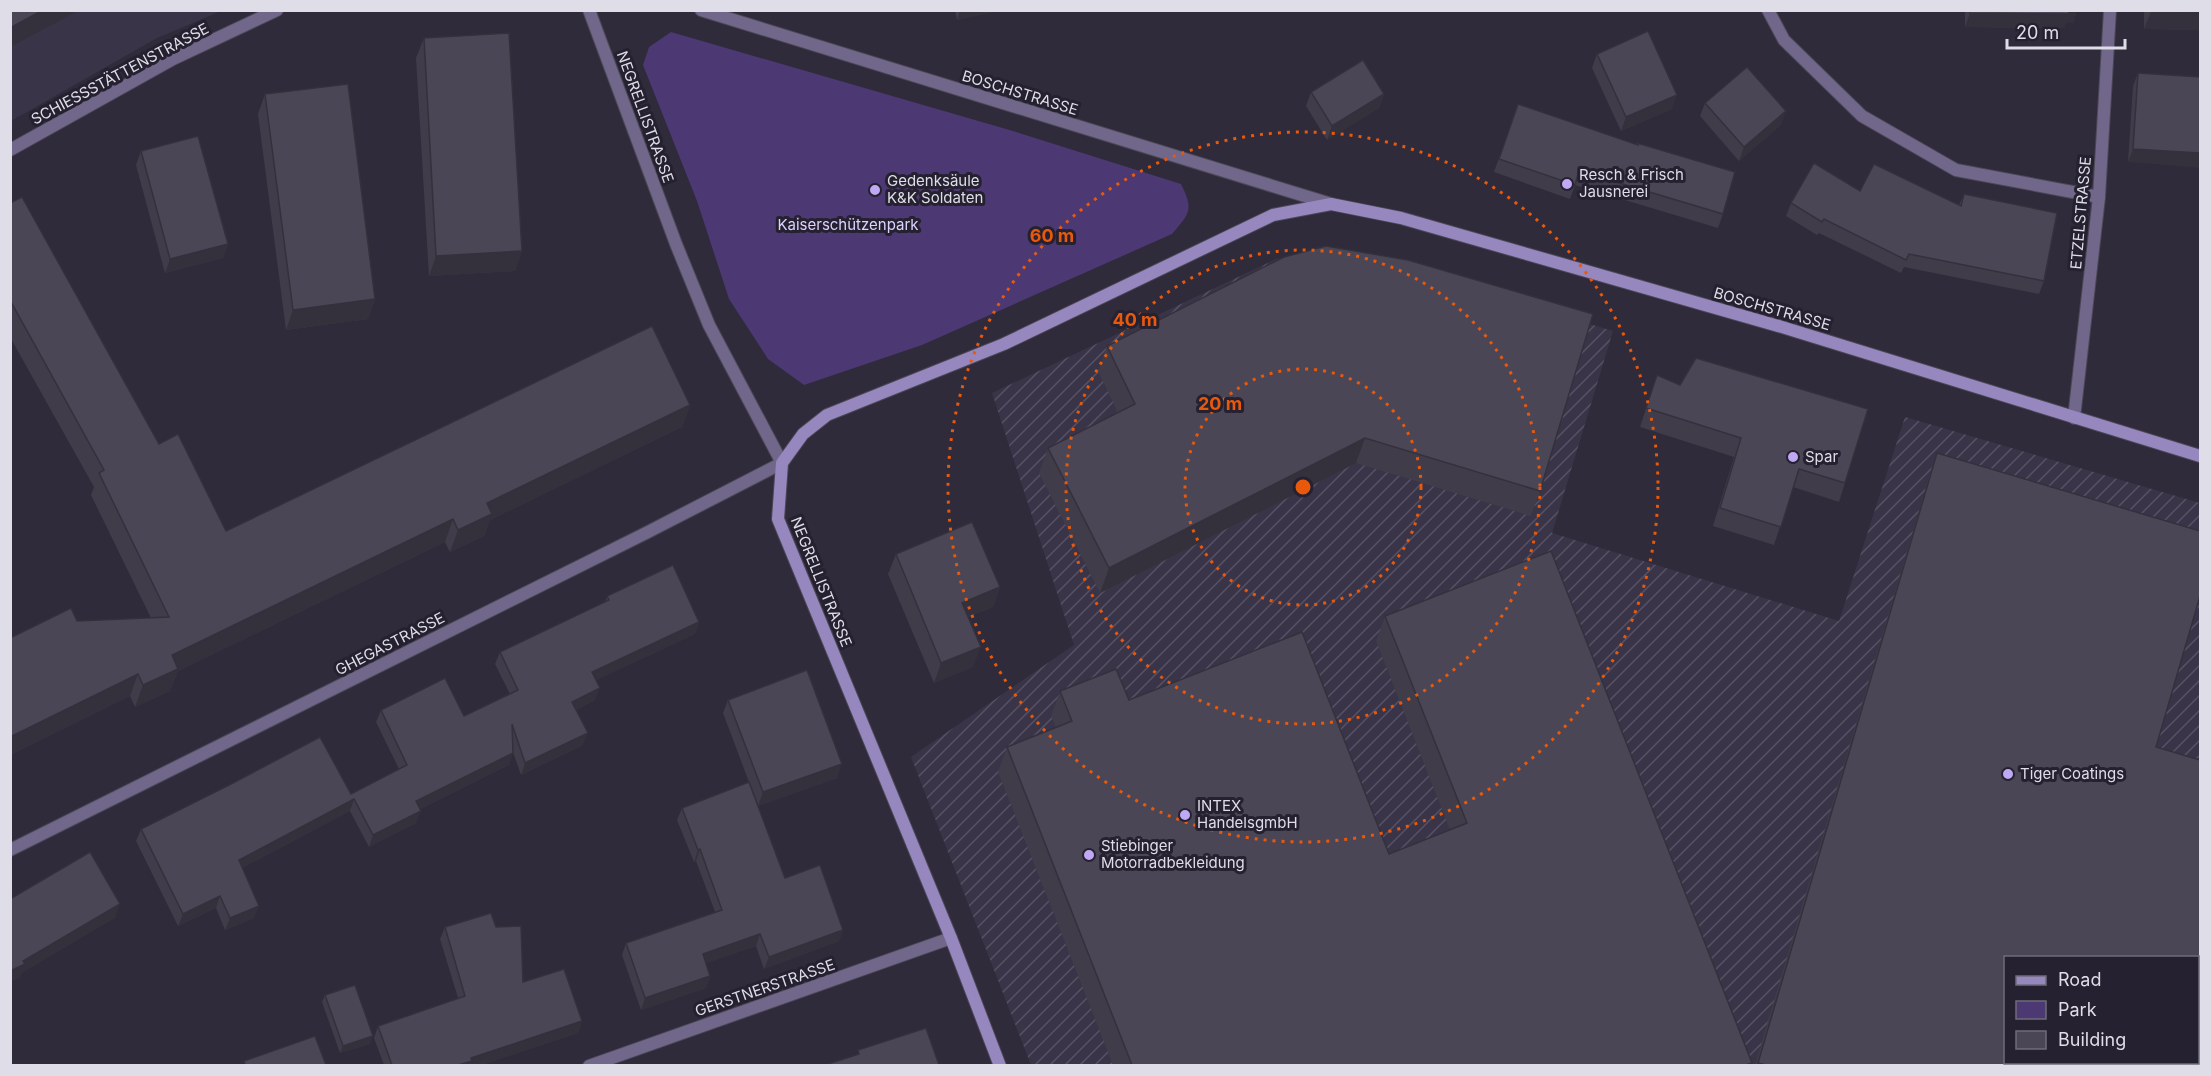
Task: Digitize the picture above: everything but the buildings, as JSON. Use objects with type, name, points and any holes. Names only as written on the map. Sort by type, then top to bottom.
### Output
[{"type":"main road","name":"BOSCHSTRASSE","points":[[782,463],[803,434],[827,415],[1004,344],[1273,215],[1330,204],[1401,218],[1782,327],[2200,456]]},
{"type":"main road","name":"NEGRELLISTRASSE","points":[[782,463],[778,519],[951,938],[1000,1065]]},
{"type":"street","name":"SCHIESSSTÄTTENSTRASSE","points":[[10,150],[173,59],[278,10]]},
{"type":"street","name":"NEGRELLISTRASSE","points":[[590,10],[676,244],[709,325],[782,463]]},
{"type":"street","name":"BOSCHSTRASSE","points":[[701,10],[1330,204]]},
{"type":"street","points":[[1768,10],[1784,40],[1862,116],[1956,170],[2099,197]]},
{"type":"street","name":"ETZELSTRASSE","points":[[2074,418],[2099,197],[2110,10]]},
{"type":"street","name":"GHEGASTRASSE","points":[[10,850],[782,463]]},
{"type":"street","name":"GERSTNERSTRASSE","points":[[589,1065],[951,938]]},
{"type":"shaded area","points":[[11,11],[221,11],[157,38],[11,121]]},
{"type":"shaded area","points":[[1350,251],[1613,331],[1552,533],[1839,621],[1905,417],[2200,503],[2200,1065],[1031,1065],[911,757],[1074,645],[992,393],[1276,259]]},
{"type":"green space","name":"Kaiserschützenpark","points":[[671,32],[1013,131],[1181,184],[1188,200],[1188,211],[1172,234],[922,345],[804,385],[768,359],[729,299],[697,201],[643,65],[649,47]]},
{"type":"place","name":"Resch & Frisch Jausnerei","points":[[1567,184]]},
{"type":"place","name":"Gedenksäule K&K Soldaten","points":[[875,190]]},
{"type":"place","name":"Spar","points":[[1793,457]]},
{"type":"place","name":"Tiger Coatings","points":[[2008,774]]},
{"type":"place","name":"INTEX HandelsgmbH","points":[[1185,815]]},
{"type":"place","name":"Stiebinger Motorradbekleidung","points":[[1089,855]]}]
